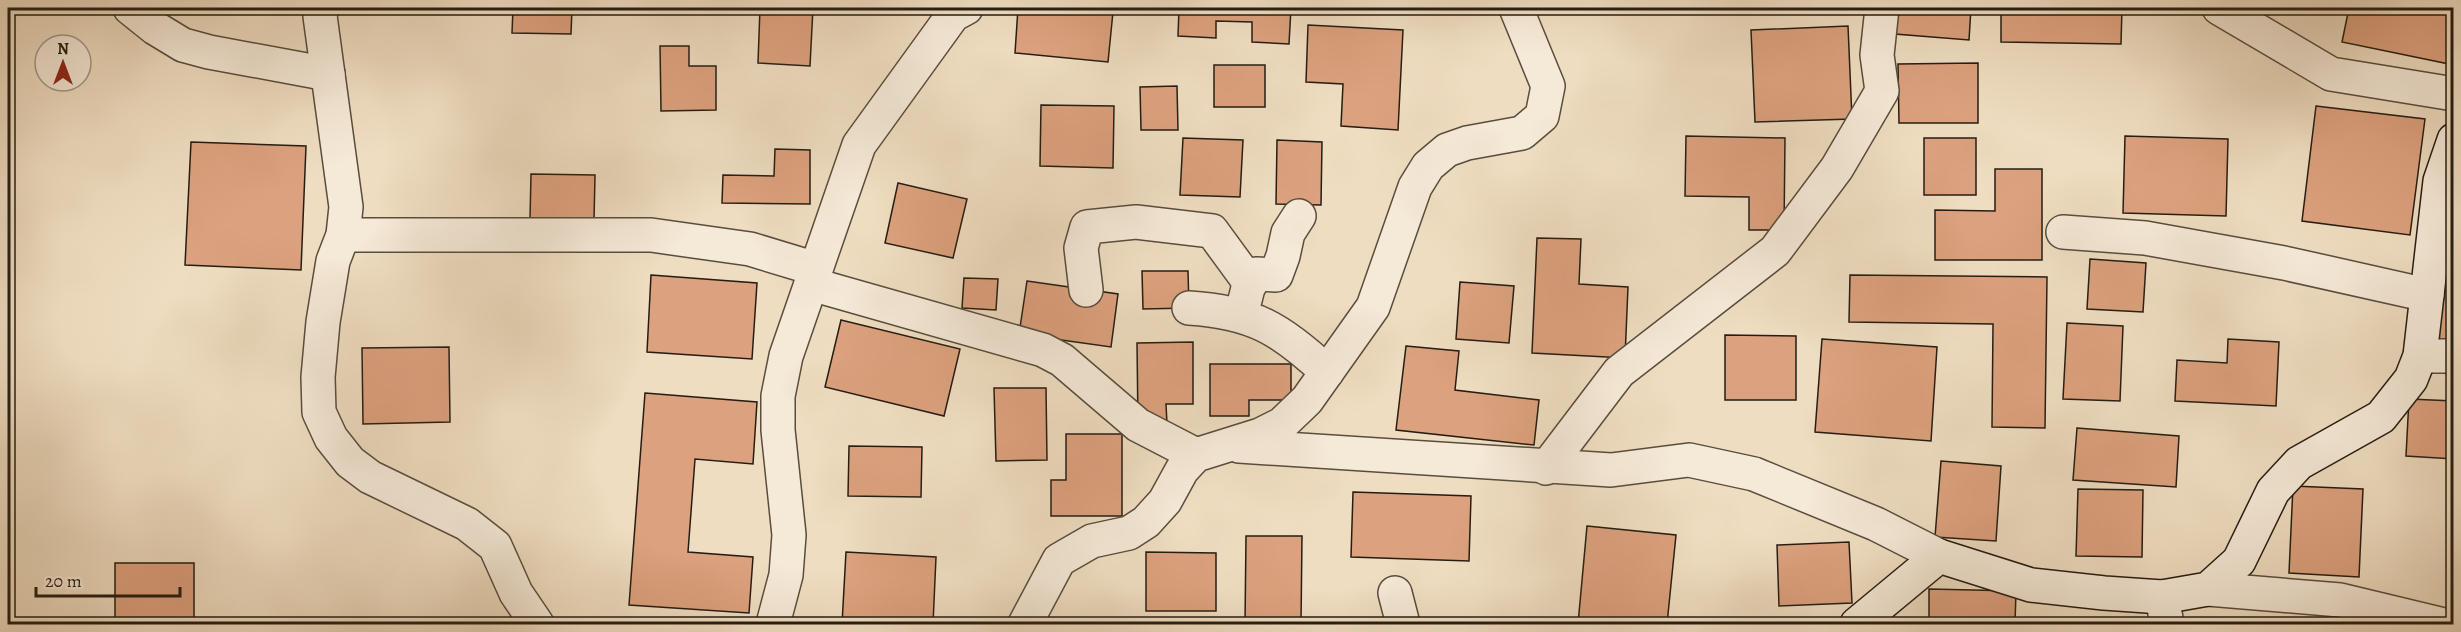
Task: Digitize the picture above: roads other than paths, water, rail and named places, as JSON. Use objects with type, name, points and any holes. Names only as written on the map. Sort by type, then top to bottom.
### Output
[{"type":"street","points":[[130,8],[155,28],[183,45],[208,52],[328,74]]},
{"type":"street","points":[[322,8],[320,16],[345,207],[343,235],[333,261],[323,322],[318,377],[319,412],[330,438],[350,462],[370,477],[467,524],[495,546],[516,593],[537,624]]},
{"type":"street","points":[[774,624],[786,575],[789,535],[778,430],[778,396],[786,356],[859,145],[953,15],[966,8]]},
{"type":"street","points":[[1025,624],[1059,560],[1092,541],[1128,533],[1146,522],[1165,501],[1182,470],[1209,450],[1260,435],[1282,424],[1307,400],[1373,308],[1415,186],[1428,166],[1447,150],[1467,143],[1522,133],[1542,116],[1548,86],[1516,8]]},
{"type":"street","points":[[1546,468],[1619,372],[1774,251],[1837,168],[1882,91],[1877,55],[1881,8]]},
{"type":"street","points":[[2219,8],[2331,74],[2454,94]]},
{"type":"street","points":[[343,235],[651,235],[750,249],[813,277],[1043,350],[1062,360],[1138,425],[1209,450],[1611,470],[1689,460],[1754,474],[1876,524],[1939,556],[2031,585],[2104,593],[2164,610],[2208,589],[2239,561],[2273,491],[2299,463],[2381,417],[2411,379],[2420,356],[2440,181],[2454,140]]},
{"type":"street","points":[[1240,316],[1256,274],[1276,275],[1288,233],[1299,216]]},
{"type":"street","points":[[1086,290],[1082,248],[1087,226],[1136,222],[1212,231],[1251,283]]},
{"type":"street","points":[[2063,232],[2145,238],[2284,263],[2427,296]]},
{"type":"street","points":[[1189,308],[1219,310],[1260,322],[1295,342],[1328,372]]},
{"type":"street","points":[[2420,356],[2454,356]]},
{"type":"street","points":[[1857,624],[1939,556]]},
{"type":"street","points":[[2208,589],[2340,600],[2440,624]]},
{"type":"street","points":[[1395,593],[1403,624]]}]
